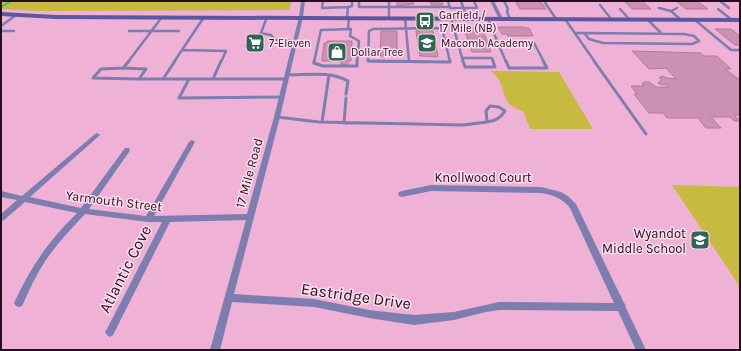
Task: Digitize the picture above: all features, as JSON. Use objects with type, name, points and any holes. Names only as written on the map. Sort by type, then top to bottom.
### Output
[{"type":"main road","points":[[1,14],[16,16],[740,20]]},
{"type":"street","name":"17 Mile Road","points":[[215,350],[277,117],[301,17],[303,1]]},
{"type":"street","points":[[492,1],[501,19]]},
{"type":"street","points":[[1,218],[22,198],[97,135]]},
{"type":"street","points":[[148,219],[192,142]]},
{"type":"street","points":[[19,303],[34,272],[48,250],[83,211],[127,150]]},
{"type":"street","name":"Knollwood Court","points":[[402,194],[431,188],[541,190],[557,192],[563,195],[573,206],[622,307]]},
{"type":"street","name":"Yarmouth Street","points":[[1,194],[83,211],[148,219],[250,217]]},
{"type":"street","name":"Atlantic Cove","points":[[110,332],[167,219]]},
{"type":"street","name":"Eastridge Drive","points":[[229,298],[314,303],[376,315],[414,320],[454,316],[499,306],[622,307]]},
{"type":"street","points":[[622,307],[641,350]]},
{"type":"lane","points":[[323,1],[322,8],[348,8],[352,6],[352,2]]},
{"type":"lane","points":[[359,1],[359,7],[477,8],[474,1]]},
{"type":"lane","points":[[389,1],[389,18]]},
{"type":"lane","points":[[448,1],[450,7]]},
{"type":"lane","points":[[461,1],[467,19]]},
{"type":"lane","points":[[504,1],[510,19]]},
{"type":"lane","points":[[544,1],[556,19]]},
{"type":"lane","points":[[720,1],[729,8]]},
{"type":"lane","points":[[600,5],[612,20]]},
{"type":"lane","points":[[348,8],[348,30],[351,30],[350,36],[359,41],[357,66],[323,66],[314,63],[321,30],[348,30]]},
{"type":"lane","points":[[660,8],[671,11],[682,20]]},
{"type":"lane","points":[[671,11],[677,8]]},
{"type":"lane","points":[[620,9],[630,20]]},
{"type":"lane","points":[[718,10],[732,20]]},
{"type":"lane","points":[[1,26],[16,16]]},
{"type":"lane","points":[[123,68],[162,17]]},
{"type":"lane","points":[[163,79],[204,17]]},
{"type":"lane","points":[[267,17],[261,33],[270,35],[275,40],[295,41]]},
{"type":"lane","points":[[404,18],[409,61]]},
{"type":"lane","points":[[451,18],[462,58],[465,67],[495,67],[492,58],[462,58]]},
{"type":"lane","points":[[488,19],[509,68],[547,68],[534,43],[499,43]]},
{"type":"lane","points":[[565,19],[646,134]]},
{"type":"lane","points":[[648,20],[661,34]]},
{"type":"lane","points":[[695,20],[731,50],[740,50]]},
{"type":"lane","points":[[442,28],[450,62],[409,61],[368,61],[369,31],[373,29],[442,28]]},
{"type":"lane","points":[[1,31],[14,31]]},
{"type":"lane","points":[[129,31],[179,31]]},
{"type":"lane","points":[[575,33],[584,33],[661,34],[687,34],[696,37],[699,42],[692,44],[603,43],[589,38],[584,33]]},
{"type":"lane","points":[[182,50],[226,51],[213,79]]},
{"type":"lane","points":[[139,79],[146,69],[102,69],[93,78],[139,79],[213,79],[329,75],[343,77],[348,81],[346,94]]},
{"type":"lane","points":[[322,122],[329,75]]},
{"type":"lane","points":[[189,79],[179,98],[282,97]]},
{"type":"lane","points":[[344,123],[346,98]]},
{"type":"lane","points":[[277,117],[344,123],[463,125],[486,122],[493,121],[502,116],[505,111],[499,107],[490,106],[486,111],[486,122]]},
{"type":"shaded area","points":[[1,1],[292,1],[289,10],[38,11],[1,9]]},
{"type":"shaded area","points":[[491,71],[559,72],[593,129],[530,129],[523,111],[515,108],[506,99],[500,82]]},
{"type":"shaded area","points":[[672,185],[740,187],[740,287]]},
{"type":"building","points":[[397,1],[413,1],[414,4],[397,6]]},
{"type":"building","points":[[430,1],[442,1],[443,5],[431,5]]},
{"type":"building","points":[[515,1],[540,1],[546,9],[520,9]]},
{"type":"building","points":[[624,1],[642,1],[651,9],[632,9]]},
{"type":"building","points":[[676,1],[697,1],[708,9],[686,9]]},
{"type":"building","points":[[498,27],[529,28],[533,36],[508,36],[507,34],[502,34]]},
{"type":"building","points":[[464,28],[482,28],[491,52],[472,52]]},
{"type":"building","points":[[715,29],[731,29],[740,36],[740,45],[735,45]]},
{"type":"building","points":[[381,31],[397,31],[397,56],[380,56]]},
{"type":"building","name":"Macomb Academy","points":[[416,31],[433,31],[438,57],[420,56]]},
{"type":"building","name":"7-Eleven","points":[[248,40],[264,40],[261,47],[245,46]]},
{"type":"building","name":"Dollar Tree","points":[[327,41],[352,41],[351,61],[348,61],[348,65],[341,65],[341,61],[322,61],[324,43],[327,43]]},
{"type":"building","points":[[632,51],[701,53],[704,56],[717,56],[731,69],[725,69],[740,80],[740,115],[734,115],[740,121],[734,121],[730,117],[711,117],[721,128],[706,128],[698,118],[667,118],[663,113],[649,113],[634,94],[637,94],[631,86],[644,86],[642,84],[644,82],[649,82],[656,87],[669,87],[665,84],[663,85],[658,83],[662,79],[659,78],[661,76],[676,79],[666,68],[649,69]]},
{"type":"waterway","points":[[1,7],[11,1]]},
{"type":"place","name":"Garfield / 17 Mile (NB)","points":[[425,21]]},
{"type":"place","name":"7-Eleven","points":[[255,43]]},
{"type":"place","name":"Macomb Academy","points":[[427,43]]},
{"type":"place","name":"Dollar Tree","points":[[337,52]]},
{"type":"place","name":"Wyandot Middle School","points":[[700,240]]}]
